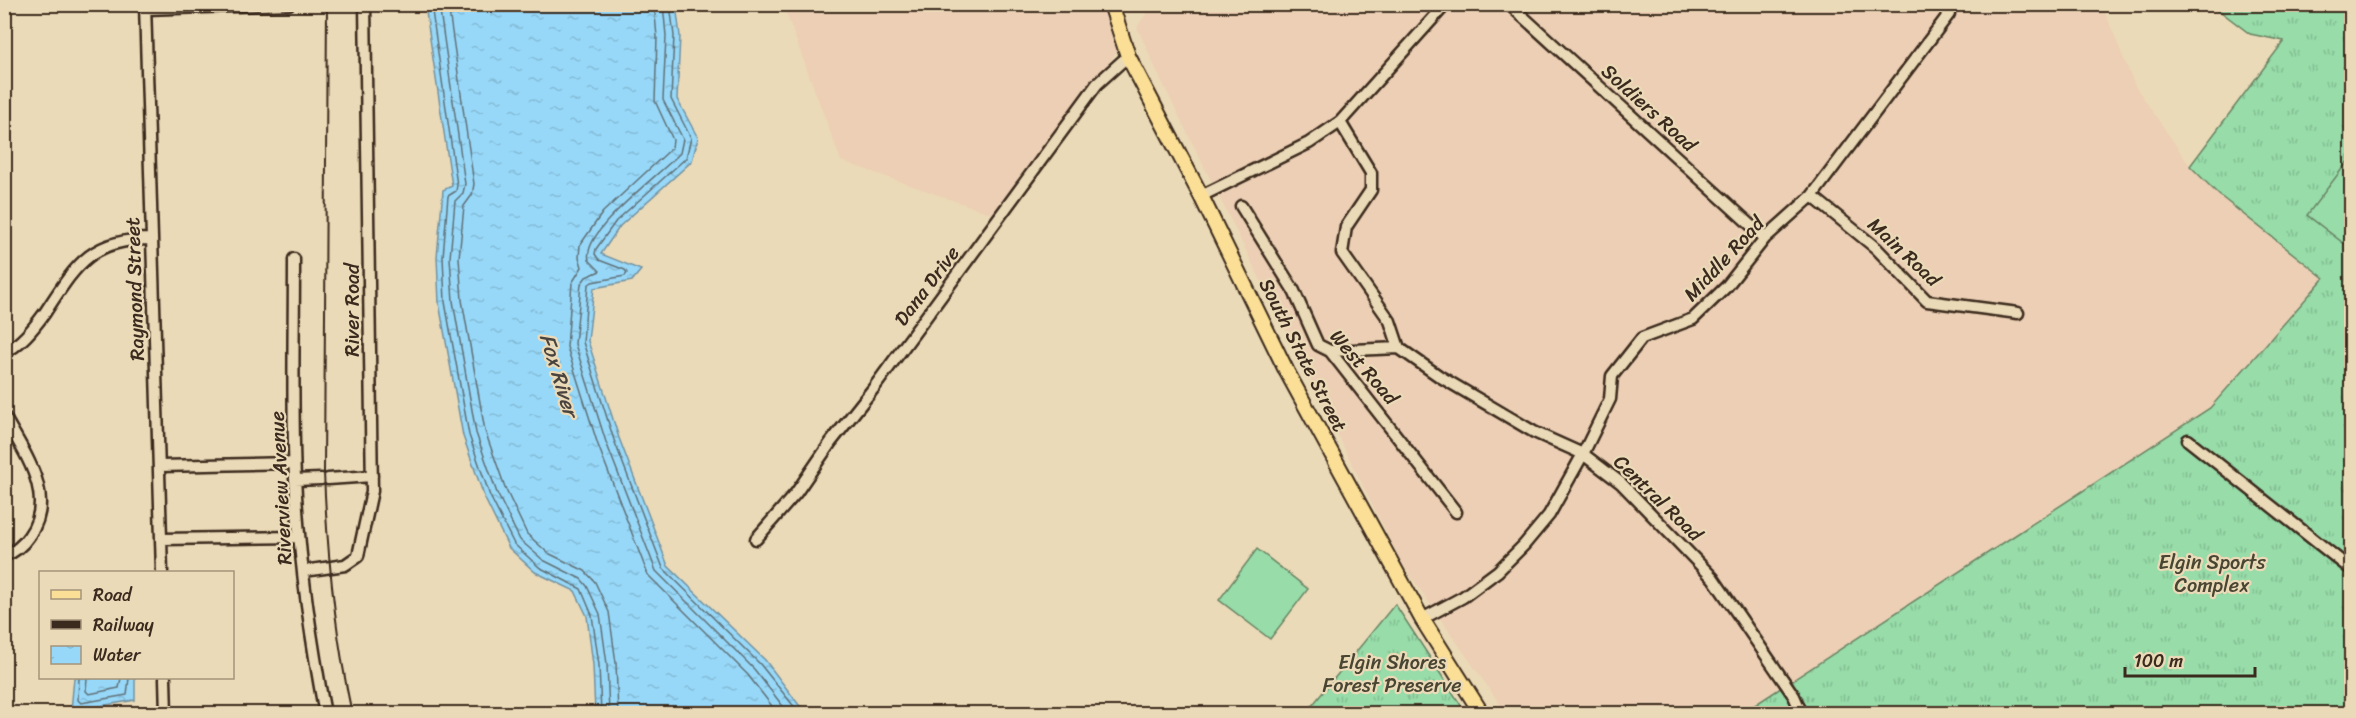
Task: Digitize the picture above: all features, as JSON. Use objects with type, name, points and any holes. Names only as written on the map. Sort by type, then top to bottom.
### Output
[{"type":"main road","name":"South State Street","points":[[1111,4],[1128,56],[1201,196],[1287,372],[1422,619],[1482,714]]},
{"type":"street","points":[[146,7],[289,4]]},
{"type":"street","name":"River Road","points":[[304,571],[345,565],[358,555],[372,491],[365,4]]},
{"type":"street","points":[[1201,196],[1309,143],[1340,122],[1446,4]]},
{"type":"street","name":"Soldiers Road","points":[[1509,4],[1765,238]]},
{"type":"street","name":"Middle Road","points":[[1422,619],[1463,597],[1498,571],[1524,545],[1549,515],[1583,454],[1610,399],[1612,376],[1642,338],[1693,319],[1727,286],[1765,238],[1812,196],[1949,14],[1947,4]]},
{"type":"street","name":"Raymond Street","points":[[146,7],[162,571]]},
{"type":"street","name":"Dana Drive","points":[[756,539],[796,493],[831,442],[873,389],[1097,84],[1128,56]]},
{"type":"street","points":[[1330,351],[1399,348],[1390,321],[1342,253],[1346,226],[1371,190],[1371,172],[1340,122]]},
{"type":"street","name":"Main Road","points":[[1812,196],[1876,248],[1927,302],[2018,313]]},
{"type":"street","name":"West Road","points":[[1241,206],[1294,291],[1318,345],[1330,351],[1456,512]]},
{"type":"street","points":[[4,353],[30,332],[70,274],[87,257],[120,240],[151,238]]},
{"type":"street","name":"Riverview Avenue","points":[[294,259],[295,480],[299,537],[325,714]]},
{"type":"street","name":"Central Road","points":[[1399,348],[1439,376],[1534,432],[1583,454],[1622,483],[1713,578],[1794,696],[1802,714]]},
{"type":"street","points":[[4,416],[38,481],[42,502],[33,531],[20,548],[4,556]]},
{"type":"street","points":[[2188,440],[2352,570]]},
{"type":"street","points":[[160,466],[294,463]]},
{"type":"street","points":[[295,480],[372,476]]},
{"type":"street","points":[[162,539],[299,537]]},
{"type":"street","points":[[165,679],[166,714]]},
{"type":"shaded area","points":[[1153,4],[2102,5],[2135,86],[2190,166],[2219,195],[2325,277],[2188,440],[1748,713],[1506,713],[1401,562],[1159,76],[1137,27]]},
{"type":"shaded area","points":[[783,5],[1110,5],[1121,46],[998,216],[841,161]]},
{"type":"green space","name":"Elgin Sports Complex","points":[[2212,5],[2351,5],[2351,713],[1741,714],[2210,408],[2324,278],[2219,195],[2190,166],[2284,41],[2250,34]]},
{"type":"green space","points":[[2351,157],[2351,249],[2307,215]]},
{"type":"green space","points":[[1257,549],[1308,589],[1270,639],[1219,600]]},
{"type":"green space","name":"Elgin Shores Forest Preserve","points":[[1395,604],[1466,713],[1306,713]]},
{"type":"water","name":"Fox River","points":[[425,5],[676,5],[680,36],[677,99],[698,138],[692,161],[620,226],[601,254],[641,270],[632,281],[594,288],[588,341],[619,438],[668,566],[765,660],[799,705],[809,713],[595,713],[593,665],[587,616],[575,591],[535,572],[509,548],[485,499],[463,436],[439,303],[437,257],[443,190],[452,186]]},
{"type":"water","points":[[74,679],[135,679],[135,700],[71,711]]},
{"type":"railway","points":[[327,4],[324,472],[333,593],[352,714]]}]
